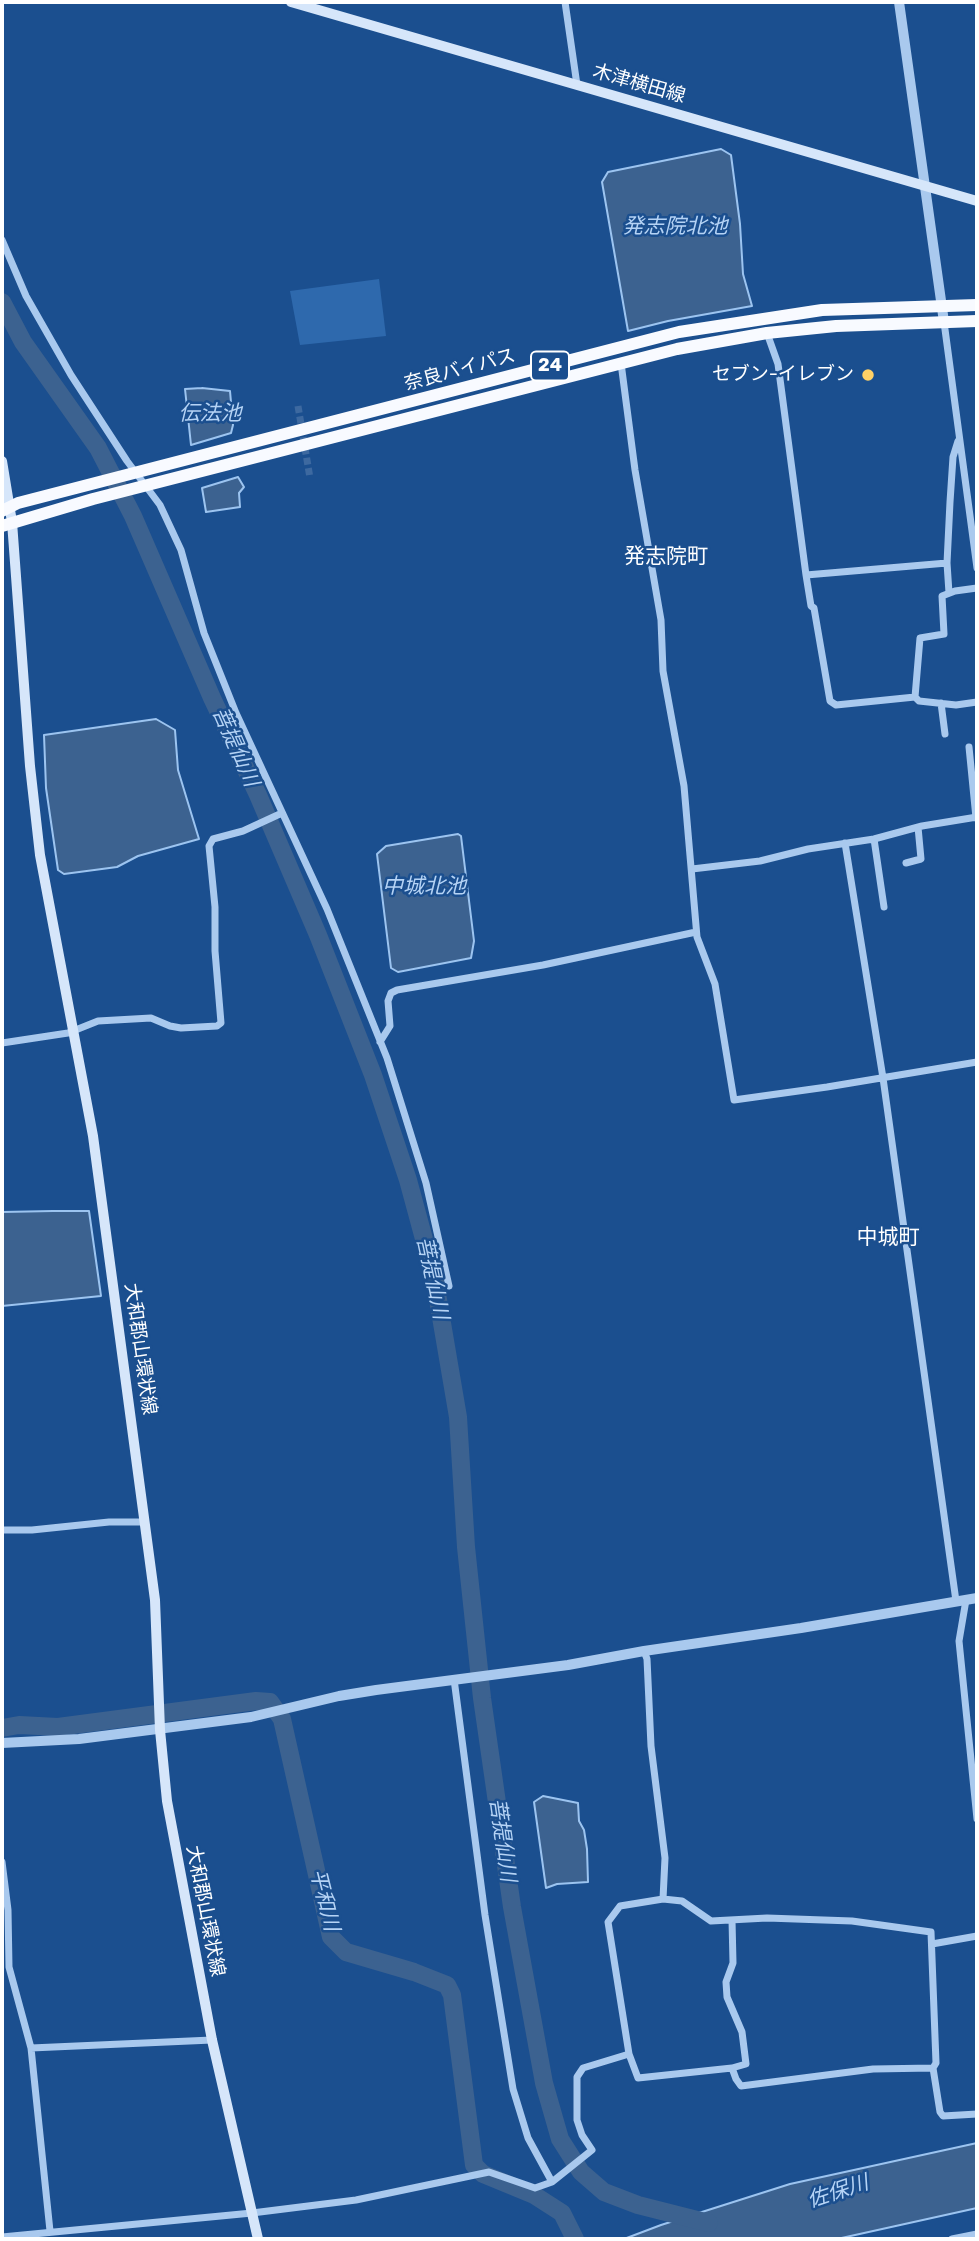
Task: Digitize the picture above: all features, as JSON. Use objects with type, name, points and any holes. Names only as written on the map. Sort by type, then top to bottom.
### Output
[{"type":"highway","name":"奈良バイパス","points":[[6,509],[88,485],[679,332],[822,310],[977,305]]},
{"type":"highway","name":"奈良バイパス","points":[[7,524],[93,499],[677,349],[767,333],[836,326],[977,321]]},
{"type":"main road","name":"木津横田線","points":[[290,2],[977,201]]},
{"type":"main road","name":"大和郡山環状線","points":[[2,461],[39,842],[105,1213],[145,1522],[157,1625],[160,1730],[167,1801],[212,2040],[258,2239]]},
{"type":"street","points":[[565,2],[577,85]]},
{"type":"street","points":[[899,2],[977,568]]},
{"type":"street","points":[[2,240],[26,296],[71,374],[134,475],[160,505],[181,550],[204,633],[236,713],[280,814],[322,897],[380,1042],[426,1182],[449,1286]]},
{"type":"street","points":[[767,333],[778,364],[806,575],[830,701],[836,705],[915,696]]},
{"type":"street","points":[[621,363],[635,470],[661,620],[663,671],[682,772],[696,932],[715,984],[734,1100],[977,1062]]},
{"type":"street","points":[[949,593],[947,564],[953,457],[960,439]]},
{"type":"street","points":[[806,575],[947,564]]},
{"type":"street","points":[[977,588],[942,596],[944,634],[920,638],[915,696],[919,701],[956,705],[977,702]]},
{"type":"street","points":[[941,703],[944,734]]},
{"type":"street","points":[[692,869],[760,861],[808,849],[874,839],[918,827],[977,818],[968,747]]},
{"type":"street","points":[[2,1043],[74,1030],[98,1021],[151,1018],[181,1028],[217,1026],[221,1023],[209,846],[213,839],[243,831],[280,814]]},
{"type":"street","points":[[906,863],[921,859],[918,827]]},
{"type":"street","points":[[874,839],[884,907]]},
{"type":"street","points":[[845,843],[961,1601],[959,1642],[977,1819]]},
{"type":"street","points":[[380,1042],[390,1026],[388,1001],[391,993],[397,989],[543,965],[696,932]]},
{"type":"street","points":[[2,1530],[145,1522]]},
{"type":"street","points":[[2,1743],[79,1739],[251,1717],[376,1690],[568,1665],[977,1598]]},
{"type":"street","points":[[644,1651],[647,1659],[651,1746],[665,1858],[663,1899]]},
{"type":"street","points":[[456,1679],[485,1915],[513,2089],[528,2138],[552,2182]]},
{"type":"street","points":[[2,1862],[8,1910],[9,1967],[30,2048],[50,2231]]},
{"type":"street","points":[[732,1920],[733,1963],[726,1982],[727,1997],[742,2032],[746,2064],[732,2068],[638,2078],[629,2054],[608,1922],[620,1906],[663,1899],[682,1900],[711,1921],[732,1920],[840,1921],[931,1932],[936,2063],[933,2068],[940,2112],[943,2116],[977,2114]]},
{"type":"street","points":[[932,1944],[977,1936]]},
{"type":"street","points":[[30,2048],[212,2040]]},
{"type":"street","points":[[2,2237],[252,2213],[356,2200],[489,2172],[535,2188],[552,2182],[592,2150],[582,2135],[577,2120],[577,2077],[583,2068],[629,2054]]},
{"type":"street","points":[[732,2068],[741,2085],[873,2069],[933,2068]]},
{"type":"street","points":[[953,2239],[977,2234]]},
{"type":"shaded area","points":[[379,279],[386,336],[300,345],[290,291]]},
{"type":"water","name":"発志院北池","points":[[721,149],[731,155],[743,274],[752,306],[628,331],[602,182],[608,172]]},
{"type":"water","name":"伝法池","points":[[185,389],[230,391],[233,425],[231,433],[191,445]]},
{"type":"water","points":[[238,477],[244,487],[239,493],[240,507],[206,512],[202,488]]},
{"type":"water","points":[[156,719],[175,730],[178,770],[199,839],[138,856],[117,867],[64,874],[58,870],[46,788],[44,735]]},
{"type":"water","name":"中城北池","points":[[458,834],[461,836],[474,941],[471,958],[398,972],[391,968],[377,854],[386,846]]},
{"type":"water","points":[[89,1211],[101,1296],[2,1306],[2,1212]]},
{"type":"water","points":[[543,1796],[578,1803],[579,1821],[584,1830],[587,1849],[588,1882],[557,1884],[546,1888],[534,1802]]},
{"type":"water","name":"佐保川","points":[[977,2143],[977,2208],[837,2239],[624,2239],[790,2184]]},
{"type":"waterway","name":"菩提仙川","points":[[2,302],[23,342],[98,448],[133,516],[318,935],[373,1075],[408,1180],[434,1276],[458,1417],[466,1547],[482,1698],[512,1907],[544,2083],[560,2139],[581,2172],[604,2192],[638,2205],[709,2223]]},
{"type":"waterway","name":"平和川","points":[[2,1728],[19,1725],[58,1727],[256,1701],[270,1702],[282,1719],[331,1937],[346,1952],[414,1972],[447,1985],[452,1995],[474,2165],[483,2174],[534,2195],[562,2213],[575,2239]]},
{"type":"tunnel","points":[[298,406],[310,478]]},
{"type":"place","name":"セブン-イレブン","points":[[868,375]]},
{"type":"district","name":"発志院町","points":[[666,557]]},
{"type":"district","name":"中城町","points":[[888,1238]]}]
